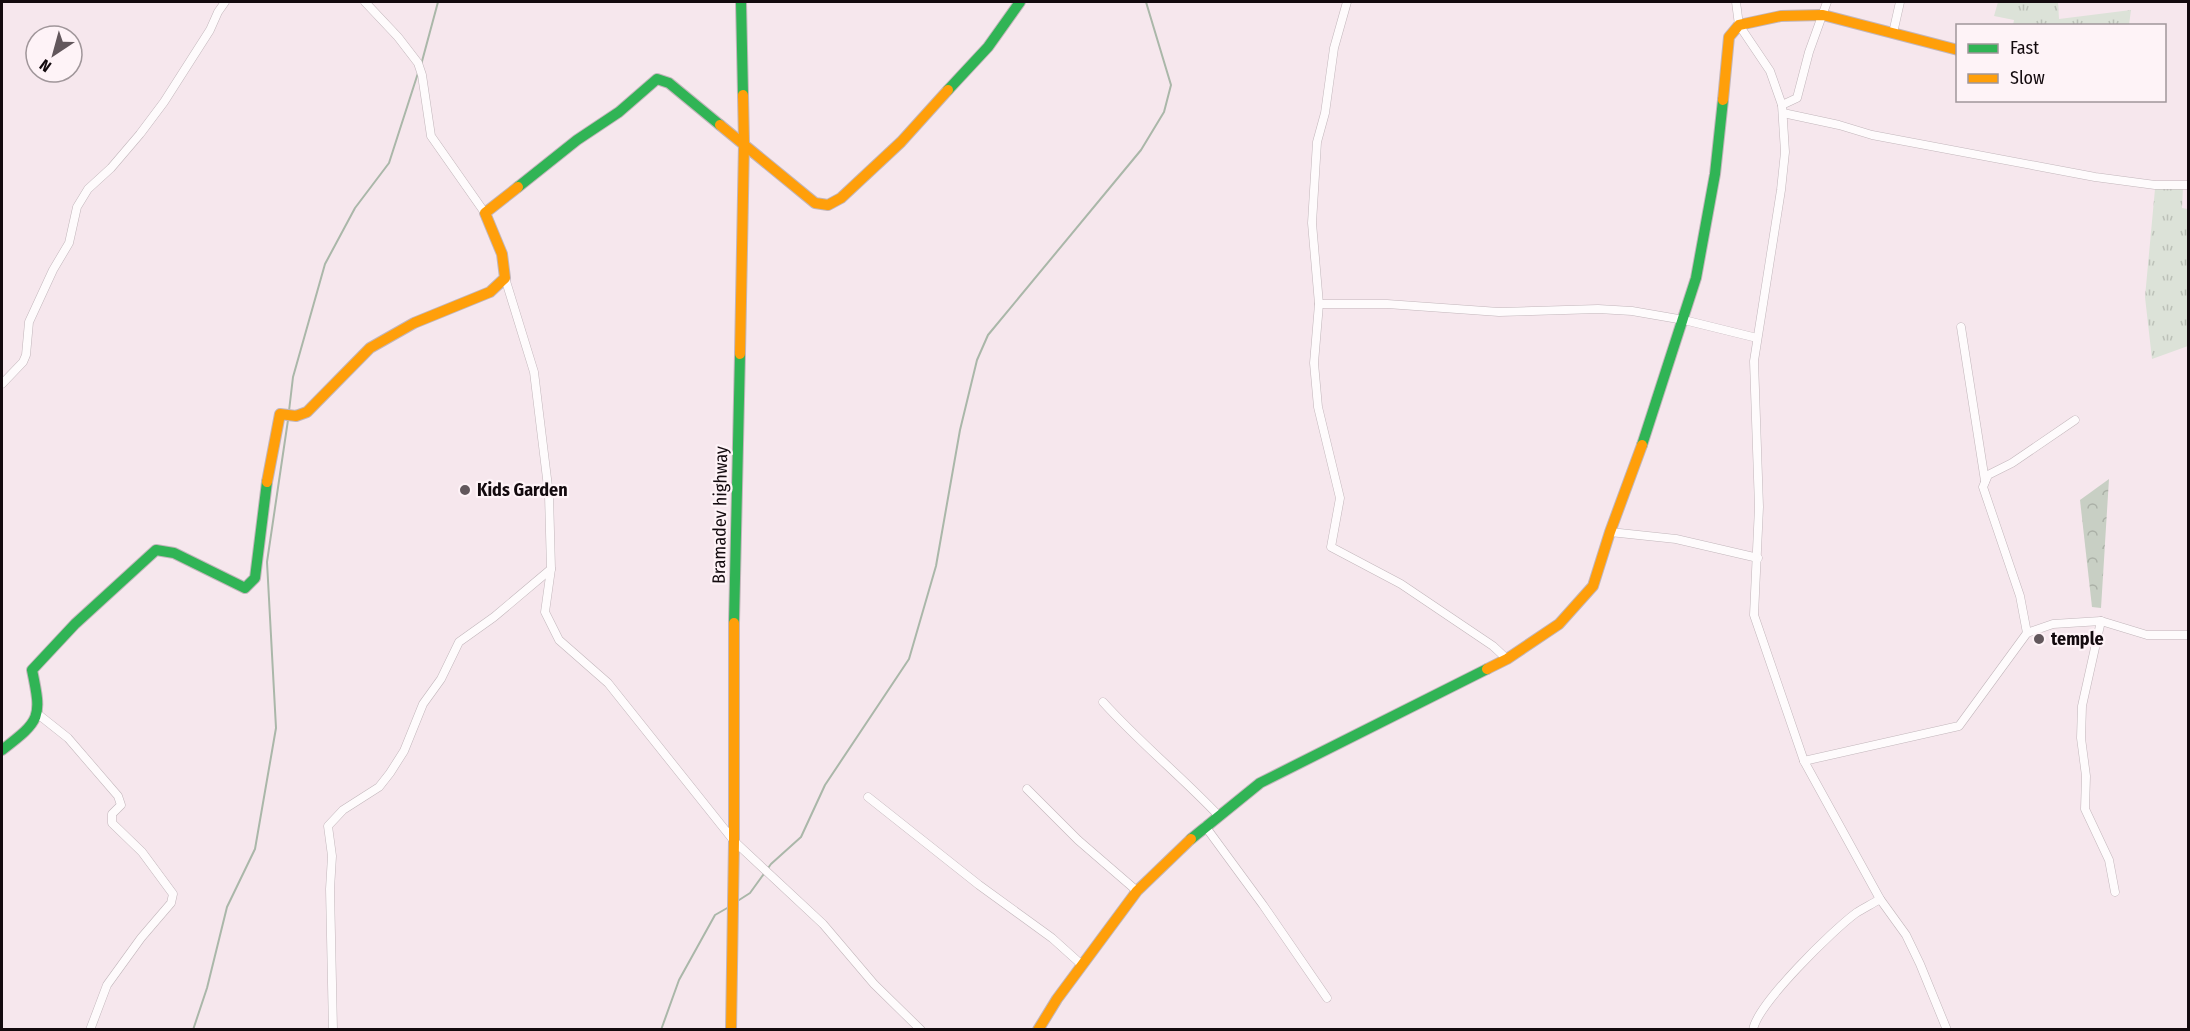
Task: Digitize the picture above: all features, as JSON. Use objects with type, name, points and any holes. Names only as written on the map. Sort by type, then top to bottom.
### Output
[{"type":"street","points":[[2,384],[23,362],[26,355],[29,322],[53,270],[69,243],[77,207],[88,189],[118,160],[164,102],[225,2]]},
{"type":"street","points":[[365,2],[418,63],[422,75],[431,136],[485,213],[502,254],[506,278],[534,372],[549,495],[551,569],[545,612],[559,640],[608,682],[734,841],[824,924],[874,984],[921,1029]]},
{"type":"street","name":"Bramadev highway","points":[[731,1029],[734,611],[744,143],[741,2]]},
{"type":"street","points":[[485,213],[577,140],[619,112],[657,79],[669,83],[815,203],[828,205],[841,198],[900,142],[988,47],[1020,2]]},
{"type":"street","points":[[1347,2],[1334,48],[1325,113],[1317,142],[1312,223],[1319,304],[1314,363],[1318,407],[1340,498],[1331,547],[1401,584],[1493,646],[1507,659]]},
{"type":"street","points":[[1736,2],[1739,25],[1770,71],[1782,109],[1785,152],[1754,361],[1759,507],[1754,615],[1804,761],[1880,899],[1911,945],[1947,1029]]},
{"type":"street","points":[[1782,109],[1797,98],[1809,52],[1827,2]]},
{"type":"street","points":[[1893,33],[1900,2]]},
{"type":"street","points":[[1038,1029],[1137,891],[1218,815],[1260,783],[1507,659],[1559,624],[1593,586],[1684,320],[1704,240],[1715,174],[1730,37],[1739,25],[1781,16],[1824,15],[1956,49]]},
{"type":"street","points":[[1782,109],[1872,135],[2095,177],[2155,185],[2188,185]]},
{"type":"street","points":[[2,750],[33,725],[39,715],[32,670],[75,624],[156,550],[174,553],[245,588],[255,578],[265,495],[279,414],[296,416],[307,412],[370,348],[414,323],[490,292],[506,278]]},
{"type":"street","points":[[1319,304],[1387,304],[1499,312],[1598,309],[1632,311],[1684,320],[1757,338]]},
{"type":"street","points":[[1961,327],[1985,482]]},
{"type":"street","points":[[2028,633],[2020,596],[1983,487],[1988,475],[2012,463],[2075,420]]},
{"type":"street","points":[[1610,532],[1676,539],[1758,558]]},
{"type":"street","points":[[333,1029],[330,889],[332,856],[328,826],[343,810],[379,787],[390,773],[404,751],[423,704],[441,679],[459,642],[494,617],[551,569]]},
{"type":"street","points":[[1804,761],[1959,726],[2028,633],[2053,624],[2101,621],[2147,635],[2188,635]]},
{"type":"street","points":[[2101,621],[2082,706],[2081,738],[2086,776],[2085,809],[2109,860],[2115,892]]},
{"type":"street","points":[[1103,702],[1126,729],[1192,788],[1218,815]]},
{"type":"street","points":[[39,715],[68,738],[118,796],[121,805],[112,814],[112,823],[142,852],[173,894],[171,903],[141,938],[107,985],[90,1029]]},
{"type":"street","points":[[1027,789],[1078,840],[1137,891]]},
{"type":"street","points":[[868,797],[979,885],[1052,938],[1082,965]]},
{"type":"street","points":[[1205,826],[1327,998]]},
{"type":"street","points":[[1753,1029],[1762,1010],[1826,940],[1856,914],[1880,899]]},
{"type":"green space","points":[[1998,2],[2058,2],[2059,19],[2131,10],[2129,24],[2013,24],[2014,20],[1994,16]]},
{"type":"green space","points":[[2183,187],[2182,208],[2188,209],[2188,346],[2152,359],[2145,297],[2155,189]]},
{"type":"green space","points":[[2109,479],[2101,608],[2092,607],[2080,500]]},
{"type":"waterway","points":[[421,65],[438,2]]},
{"type":"waterway","points":[[736,902],[750,893],[771,864],[801,837],[825,785],[909,659],[936,566],[960,430],[977,360],[988,335],[1141,150],[1164,112],[1171,85],[1146,2]]},
{"type":"waterway","points":[[289,411],[293,377],[325,264],[355,208],[389,163],[418,73]]},
{"type":"waterway","points":[[193,1030],[207,988],[227,907],[255,849],[276,728],[267,562],[288,420]]},
{"type":"waterway","points":[[661,1030],[679,980],[715,915],[729,907]]},
{"type":"traffic: fast","points":[[741,2],[743,95]]},
{"type":"traffic: fast","points":[[948,90],[988,47],[1020,2]]},
{"type":"traffic: fast","points":[[518,187],[577,140],[619,112],[657,79],[669,83],[720,125]]},
{"type":"traffic: fast","points":[[1642,445],[1696,278],[1715,174],[1723,100]]},
{"type":"traffic: fast","points":[[734,623],[740,354]]},
{"type":"traffic: fast","points":[[2,750],[25,732],[35,717],[37,699],[32,670],[75,624],[156,550],[174,553],[245,588],[255,578],[267,482]]},
{"type":"traffic: fast","points":[[1191,839],[1260,783],[1487,669]]},
{"type":"traffic: slow","points":[[1723,100],[1729,37],[1739,25],[1781,16],[1823,15],[1956,49]]},
{"type":"traffic: slow","points":[[720,125],[815,203],[828,205],[841,198],[901,142],[948,90]]},
{"type":"traffic: slow","points":[[740,354],[743,95]]},
{"type":"traffic: slow","points":[[267,482],[280,414],[296,416],[307,412],[370,348],[414,323],[490,292],[505,278],[502,254],[485,213],[518,187]]},
{"type":"traffic: slow","points":[[1487,669],[1507,659],[1559,624],[1593,586],[1642,445]]},
{"type":"traffic: slow","points":[[731,1030],[734,623]]},
{"type":"traffic: slow","points":[[1038,1030],[1057,999],[1137,891],[1191,839]]},
{"type":"place","name":"Kids Garden","points":[[465,490]]},
{"type":"place","name":"temple","points":[[2039,639]]}]
